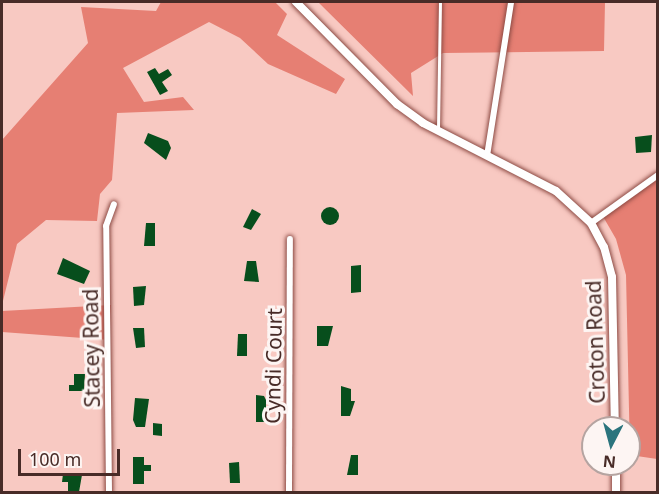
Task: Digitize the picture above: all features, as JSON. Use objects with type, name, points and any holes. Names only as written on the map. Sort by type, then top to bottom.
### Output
[{"type":"main road","name":"Croton Road","points":[[296,2],[376,87],[438,130],[569,199],[591,223],[604,247],[612,277],[615,416]]},
{"type":"main road","points":[[616,476],[616,492]]},
{"type":"street","points":[[487,156],[511,2]]},
{"type":"street","points":[[591,223],[657,176]]},
{"type":"street","name":"Stacey Road","points":[[109,492],[106,226],[114,204]]},
{"type":"street","name":"Cyndi Court","points":[[289,492],[290,239]]},
{"type":"lane","points":[[438,130],[440,2]]},
{"type":"shaded area","points":[[161,2],[275,2],[287,14],[277,35],[345,79],[336,94],[268,64],[240,38],[209,22],[123,68],[144,102],[183,97],[194,110],[117,113],[112,180],[100,194],[97,221],[46,220],[17,244],[2,305],[2,140],[88,43],[81,7],[156,11]]},
{"type":"shaded area","points":[[318,2],[605,2],[604,51],[443,53],[411,73],[413,96]]},
{"type":"shaded area","points":[[657,174],[657,459],[641,457],[641,416],[629,416],[626,275],[616,239],[601,213]]},
{"type":"shaded area","points":[[111,305],[110,340],[2,332],[2,311]]},
{"type":"building","points":[[155,68],[159,74],[168,69],[172,75],[162,82],[168,91],[160,95],[147,72]]},
{"type":"building","points":[[148,133],[168,141],[171,148],[166,160],[144,143]]},
{"type":"building","points":[[652,135],[651,152],[636,153],[635,137]]},
{"type":"building","points":[[326,207],[334,207],[339,212],[337,223],[326,225],[321,220],[321,212]]},
{"type":"building","points":[[252,209],[261,214],[251,230],[243,227]]},
{"type":"building","points":[[146,223],[155,223],[155,246],[144,246]]},
{"type":"building","points":[[63,258],[90,271],[84,284],[57,274]]},
{"type":"building","points":[[247,261],[256,261],[259,282],[244,281]]},
{"type":"building","points":[[361,265],[361,292],[351,293],[351,266]]},
{"type":"building","points":[[146,286],[144,305],[134,306],[133,287]]},
{"type":"building","points":[[317,326],[333,326],[328,346],[317,346]]},
{"type":"building","points":[[133,328],[144,328],[145,347],[136,348]]},
{"type":"building","points":[[238,334],[247,334],[247,356],[237,356]]},
{"type":"building","points":[[74,374],[85,374],[84,391],[69,391],[69,385],[74,385]]},
{"type":"building","points":[[341,386],[351,389],[351,401],[355,401],[350,416],[341,416]]},
{"type":"building","points":[[256,395],[264,396],[266,400],[266,422],[256,422]]},
{"type":"building","points":[[135,398],[149,399],[145,427],[136,427],[133,420]]},
{"type":"building","points":[[153,423],[162,424],[162,436],[153,435]]},
{"type":"building","points":[[351,455],[358,455],[358,475],[347,475]]},
{"type":"building","points":[[133,457],[144,457],[144,465],[151,465],[151,471],[144,471],[144,484],[133,484]]},
{"type":"building","points":[[239,462],[240,483],[230,483],[229,463]]},
{"type":"building","points":[[63,474],[82,475],[79,492],[68,492],[68,482],[62,482]]}]
